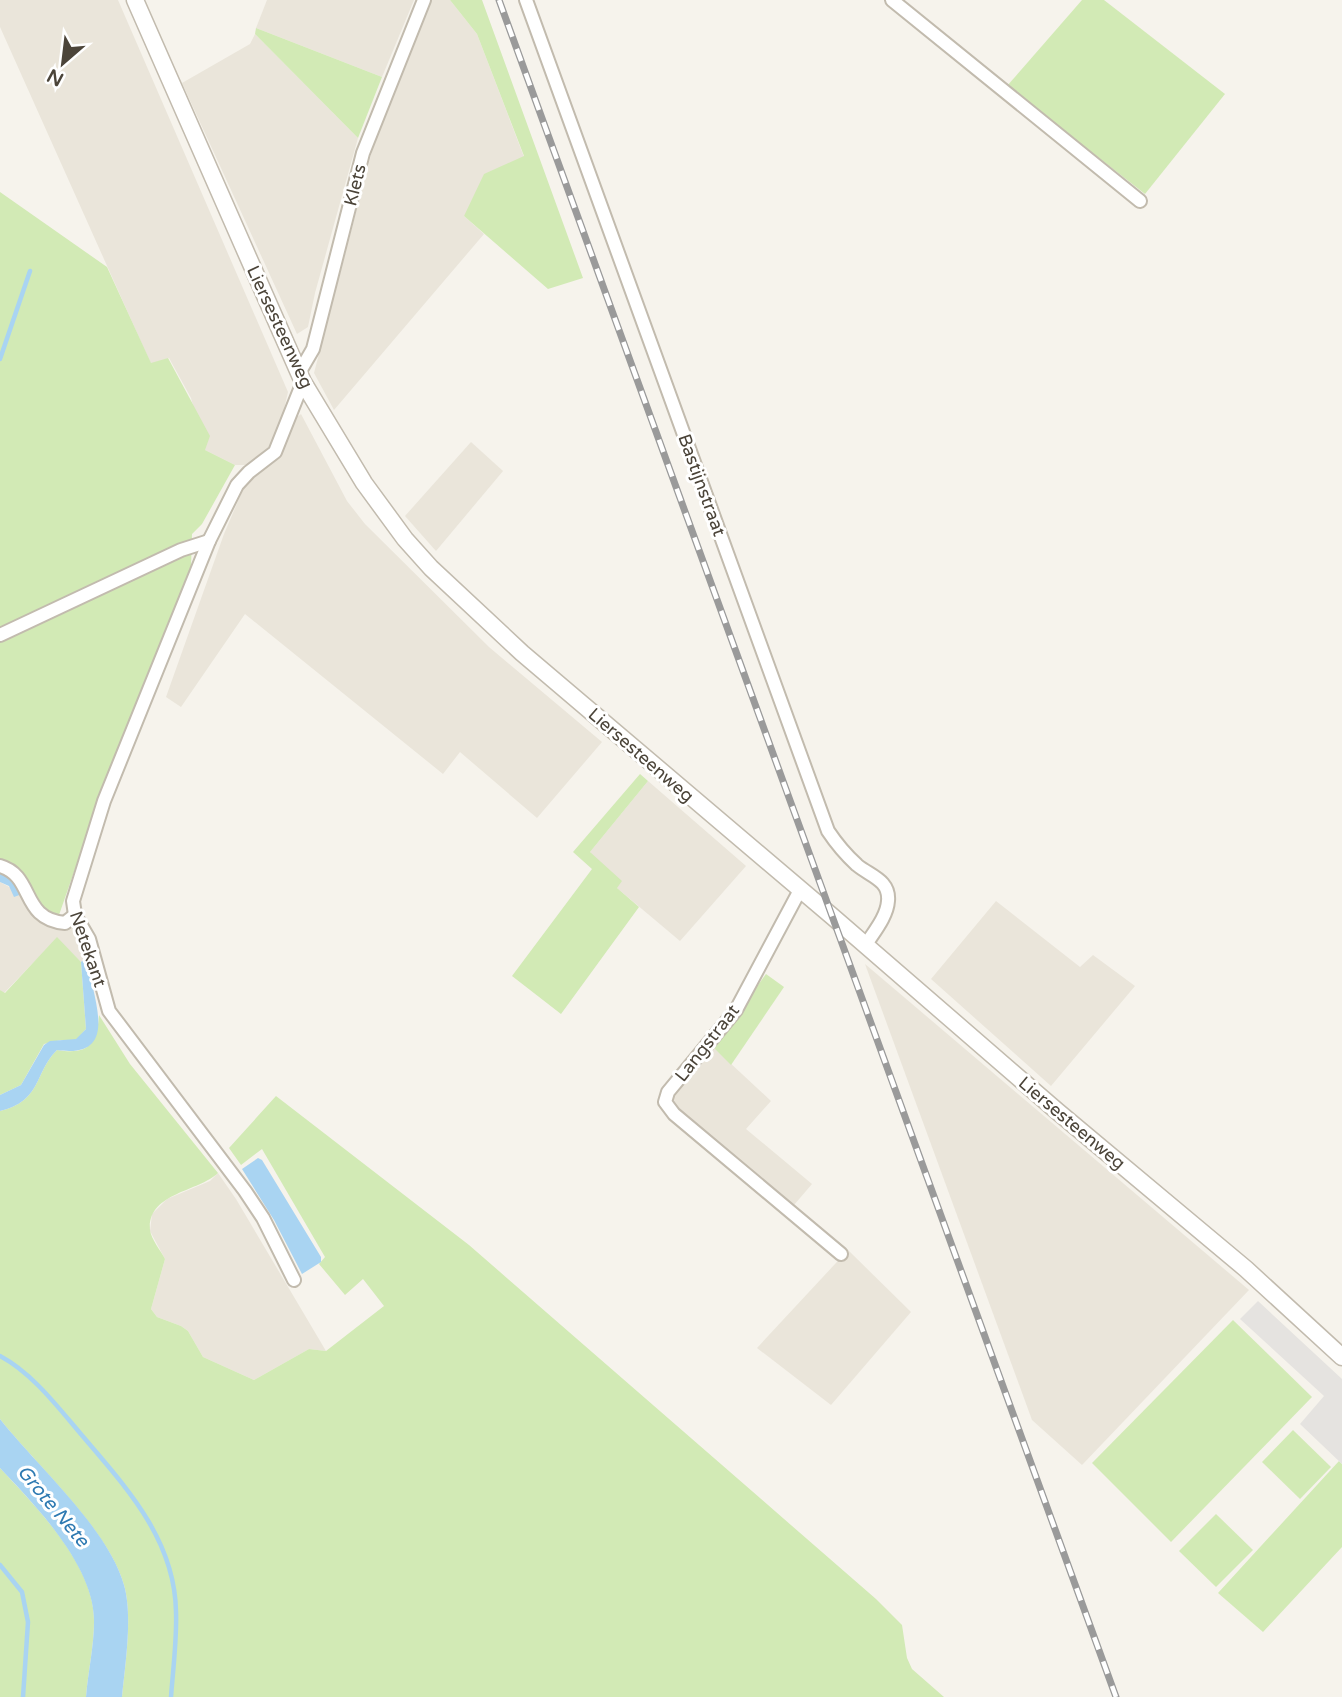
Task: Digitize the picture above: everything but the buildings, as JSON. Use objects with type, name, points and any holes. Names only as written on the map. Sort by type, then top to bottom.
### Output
[{"type":"street","name":"Liersesteenweg","points":[[135,0],[301,377],[364,484],[405,539],[511,644],[1047,1103],[1246,1269],[1342,1357]]},
{"type":"street","name":"Klets","points":[[301,377],[313,349],[363,153],[424,0]]},
{"type":"street","name":"Bastijnstraat","points":[[526,0],[828,831],[839,847],[859,867],[876,876],[885,886],[888,901],[882,918],[865,946]]},
{"type":"street","points":[[892,0],[1140,201]]},
{"type":"street","name":"Netekant","points":[[294,1280],[263,1218],[245,1191],[109,1012],[89,939],[75,915],[73,901],[104,801],[208,541],[237,485],[275,452],[301,377]]},
{"type":"street","points":[[0,635],[181,550],[208,541]]},
{"type":"street","points":[[0,866],[10,869],[23,884],[31,904],[53,922],[65,923],[75,915]]},
{"type":"street","name":"Langstraat","points":[[800,890],[736,1010],[668,1092],[665,1102],[674,1114],[841,1254]]},
{"type":"shaded area","points":[[0,0],[118,0],[288,392],[282,418],[266,453],[248,465],[235,465],[205,450],[191,398],[169,358],[151,364],[0,27]]},
{"type":"shaded area","points":[[267,0],[414,0],[382,77],[256,28]]},
{"type":"shaded area","points":[[428,0],[450,0],[477,34],[524,157],[464,216],[484,234],[334,410],[314,373],[377,132]]},
{"type":"shaded area","points":[[255,34],[358,138],[308,327],[297,334],[182,83],[250,44]]},
{"type":"shaded area","points":[[301,414],[347,501],[365,524],[489,647],[602,742],[537,818],[460,752],[443,774],[245,614],[181,707],[166,697],[224,534],[247,480],[281,456],[297,417]]},
{"type":"shaded area","points":[[471,442],[503,471],[436,551],[405,516]]},
{"type":"shaded area","points":[[648,781],[746,866],[680,941],[617,888],[590,852]]},
{"type":"shaded area","points":[[0,882],[22,894],[50,915],[60,915],[82,906],[89,960],[81,962],[57,938],[4,993],[0,990]]},
{"type":"shaded area","points":[[996,901],[1080,967],[1093,955],[1135,986],[1051,1086],[931,979]]},
{"type":"shaded area","points":[[865,964],[1249,1290],[1082,1465],[1032,1420]]},
{"type":"shaded area","points":[[713,1047],[771,1101],[746,1129],[812,1184],[794,1205],[672,1105],[675,1092]]},
{"type":"shaded area","points":[[218,1173],[326,1351],[309,1349],[254,1380],[203,1357],[188,1331],[157,1317],[151,1309],[165,1259],[150,1231],[152,1214],[167,1199],[210,1181]]},
{"type":"shaded area","points":[[848,1250],[911,1312],[831,1405],[757,1348]]},
{"type":"shaded area","points":[[1258,1301],[1342,1379],[1342,1464],[1300,1424],[1324,1396],[1240,1319]]},
{"type":"green space","points":[[450,0],[482,0],[583,278],[548,289],[464,216],[484,174],[524,156],[477,34]]},
{"type":"green space","points":[[1082,0],[1104,0],[1225,94],[1145,194],[1007,86]]},
{"type":"green space","points":[[256,28],[382,77],[358,138],[255,34]]},
{"type":"green space","points":[[0,192],[107,267],[151,363],[168,358],[210,436],[205,450],[235,465],[202,524],[192,534],[191,568],[98,803],[59,915],[49,915],[0,873]]},
{"type":"green space","points":[[640,774],[648,781],[590,852],[622,881],[617,888],[639,907],[561,1014],[512,976],[592,869],[573,852]]},
{"type":"green space","points":[[57,937],[81,962],[86,1029],[76,1040],[44,1044],[21,1085],[0,1095],[0,990],[5,993]]},
{"type":"green space","points":[[766,974],[784,987],[731,1065],[713,1047]]},
{"type":"green space","points":[[99,1015],[130,1064],[218,1173],[165,1201],[151,1218],[150,1230],[165,1259],[151,1309],[157,1317],[188,1331],[203,1357],[254,1380],[309,1349],[326,1351],[384,1306],[363,1279],[345,1295],[319,1264],[325,1257],[262,1149],[241,1165],[229,1148],[276,1096],[469,1245],[876,1599],[902,1625],[907,1658],[912,1669],[944,1697],[122,1697],[128,1611],[124,1585],[116,1564],[87,1520],[0,1419],[0,1111],[14,1106],[30,1093],[57,1050],[76,1051],[89,1046],[96,1034]]},
{"type":"green space","points":[[1233,1320],[1312,1397],[1171,1542],[1092,1463]]},
{"type":"green space","points":[[1293,1430],[1331,1467],[1300,1499],[1262,1462]]},
{"type":"green space","points":[[1339,1461],[1342,1464],[1342,1547],[1263,1632],[1218,1593]]},
{"type":"green space","points":[[0,1468],[61,1538],[85,1579],[92,1601],[94,1622],[86,1697],[0,1697]]},
{"type":"green space","points":[[1216,1514],[1253,1550],[1216,1587],[1179,1551]]},
{"type":"water","points":[[0,873],[10,877],[22,894],[14,897],[9,886],[0,882]]},
{"type":"water","points":[[85,959],[90,963],[98,1013],[97,1035],[85,1048],[73,1051],[57,1050],[30,1093],[14,1106],[0,1111],[0,1095],[21,1085],[44,1045],[50,1041],[76,1039],[86,1029],[81,962]]},
{"type":"water","points":[[258,1158],[262,1160],[321,1257],[321,1262],[302,1274],[274,1220],[242,1169]]},
{"type":"water","name":"Grote Nete","points":[[0,1419],[70,1498],[116,1563],[127,1597],[128,1611],[122,1697],[86,1697],[94,1631],[92,1601],[85,1580],[61,1539],[0,1468]]},
{"type":"waterway","points":[[0,359],[30,271]]},
{"type":"waterway","points":[[0,1356],[23,1371],[53,1401],[129,1493],[157,1537],[167,1560],[176,1612],[171,1697]]},
{"type":"waterway","points":[[0,1565],[22,1592],[28,1622],[23,1697]]},
{"type":"railway","points":[[499,0],[1116,1697]]}]
